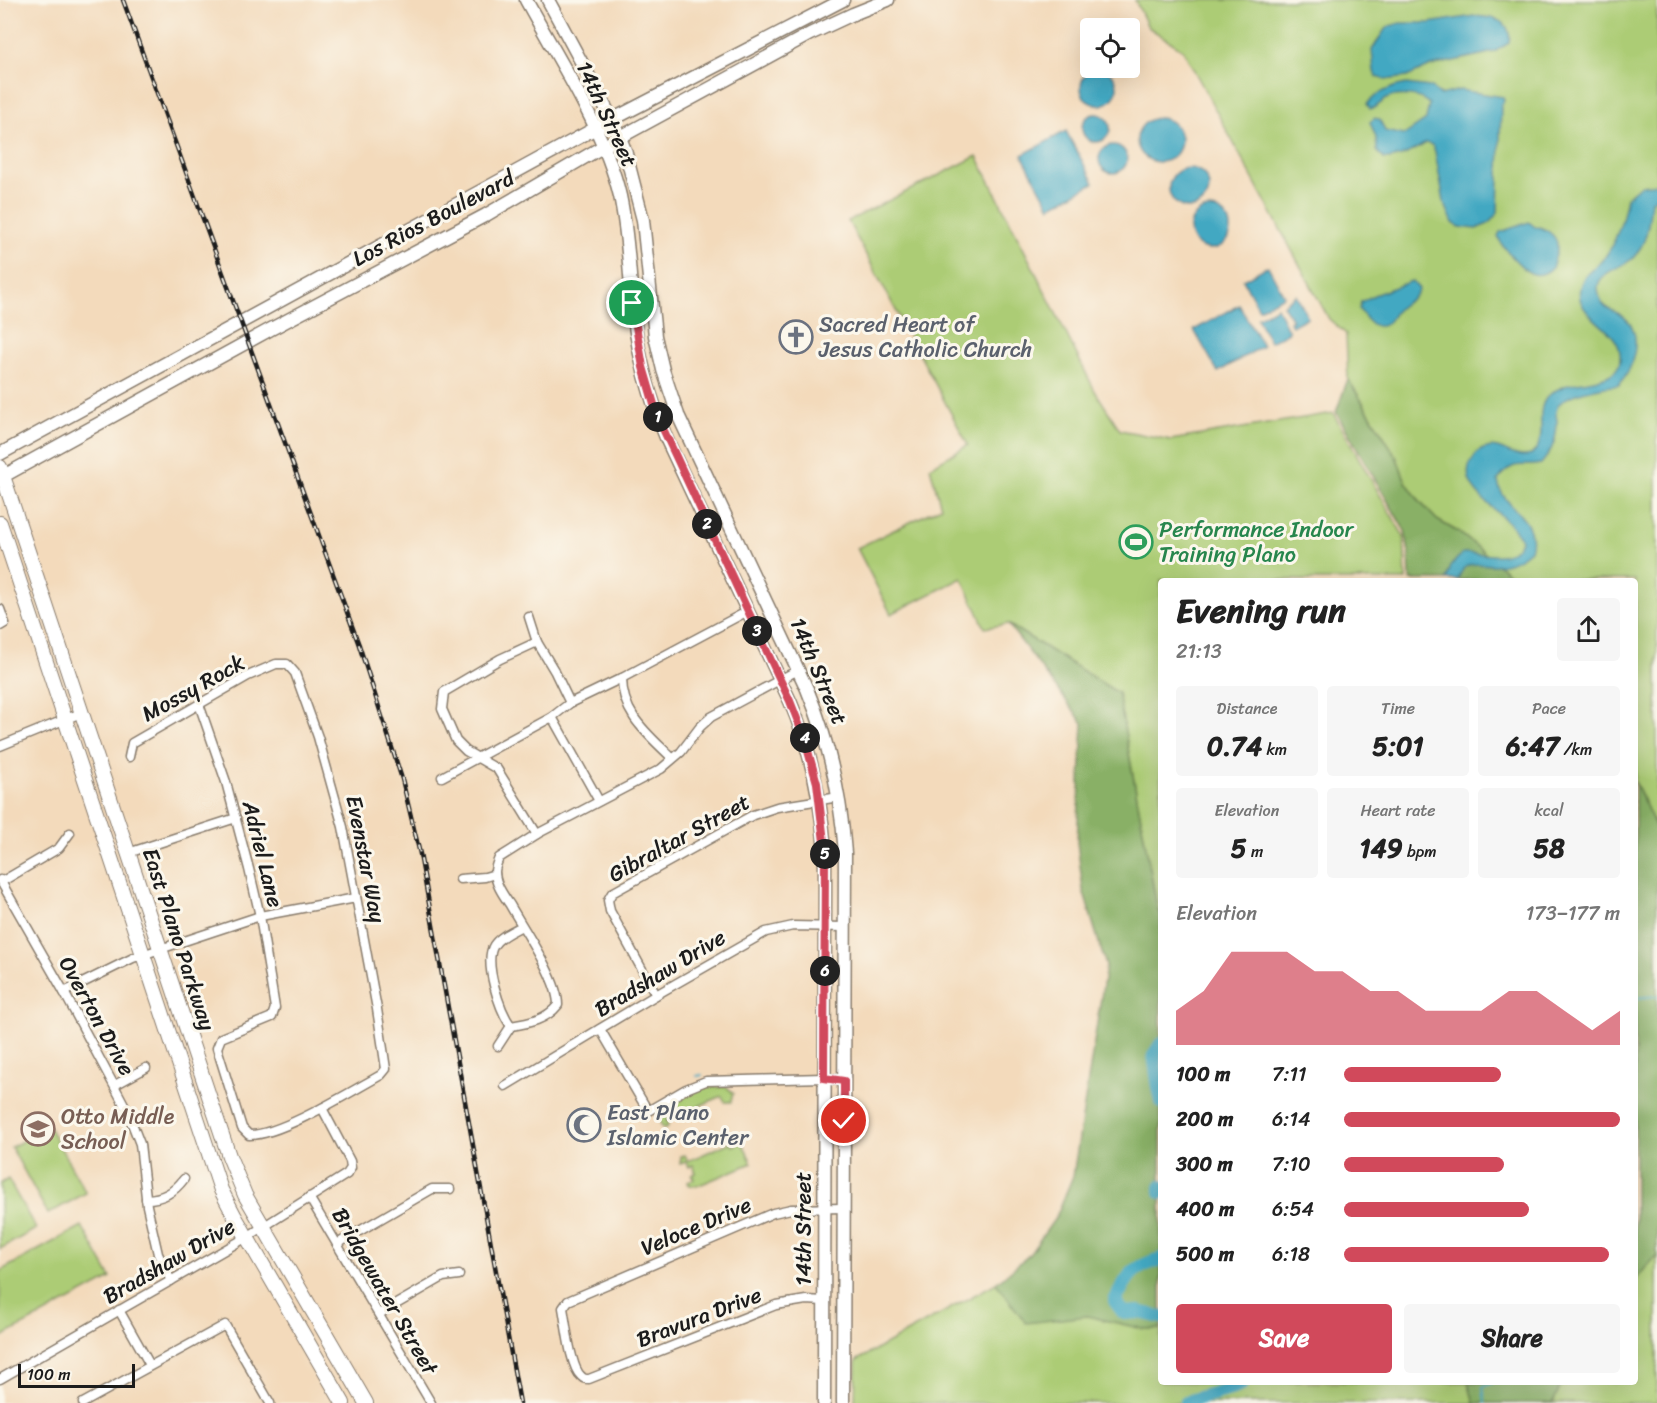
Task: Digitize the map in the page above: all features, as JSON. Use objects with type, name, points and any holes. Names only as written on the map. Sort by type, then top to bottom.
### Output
[{"type":"main road","name":"14th Street","points":[[526,0],[604,146],[623,210],[632,303],[645,376],[652,401],[667,440],[780,679],[804,737],[820,801],[825,850],[824,1397]]},
{"type":"main road","name":"14th Street","points":[[548,0],[620,137],[643,220],[655,336],[663,370],[685,433],[798,670],[822,729],[839,797],[845,853],[843,1397]]},
{"type":"main road","name":"Los Rios Boulevard","points":[[0,454],[596,128],[843,0]]},
{"type":"main road","name":"Los Rios Boulevard","points":[[1,474],[135,405],[474,221],[620,137],[810,34],[888,0]]},
{"type":"main road","points":[[806,19],[810,34]]},
{"type":"main road","points":[[726,60],[735,76]]},
{"type":"main road","points":[[460,203],[474,221]]},
{"type":"main road","points":[[367,253],[378,272]]},
{"type":"main road","points":[[632,303],[651,301]]},
{"type":"main road","points":[[125,385],[135,405]]},
{"type":"main road","points":[[667,440],[685,433]]},
{"type":"main road","name":"East Plano Parkway","points":[[1,474],[229,1156],[245,1195],[366,1403]]},
{"type":"main road","points":[[709,528],[727,521]]},
{"type":"main road","name":"East Plano Parkway","points":[[0,523],[218,1181],[247,1237],[342,1403]]},
{"type":"main road","points":[[24,595],[40,590]]},
{"type":"main road","points":[[824,1397],[843,1397]]},
{"type":"street","points":[[0,609],[2,624]]},
{"type":"street","points":[[442,777],[552,717],[570,703],[748,611]]},
{"type":"street","points":[[529,617],[537,642],[570,703]]},
{"type":"street","points":[[537,642],[500,659],[444,692],[442,709],[453,736],[466,751],[497,769],[537,834]]},
{"type":"street","name":"Mossy Rock","points":[[129,758],[132,743],[248,676],[276,664],[288,664]]},
{"type":"street","name":"Evenstar Way","points":[[288,664],[295,673],[306,700],[343,827],[386,1069],[381,1075],[322,1108]]},
{"type":"street","points":[[498,1046],[511,1026],[527,1024],[545,1017],[558,1005],[554,986],[498,884],[495,874],[499,858],[537,834],[661,769],[681,752],[700,727],[711,717],[798,670]]},
{"type":"street","points":[[622,678],[622,695],[639,724],[672,758]]},
{"type":"street","name":"Adriel Lane","points":[[199,704],[236,818],[260,916],[275,1008],[272,1017],[221,1038],[217,1048],[242,1128],[249,1135],[257,1135],[279,1128],[322,1108]]},
{"type":"street","points":[[0,746],[81,713]]},
{"type":"street","points":[[552,717],[599,801]]},
{"type":"street","name":"Gibraltar Street","points":[[656,995],[610,911],[608,900],[612,893],[753,815],[777,807],[839,797]]},
{"type":"street","points":[[128,853],[236,818]]},
{"type":"street","points":[[1,881],[59,848],[70,833]]},
{"type":"street","points":[[460,879],[495,874]]},
{"type":"street","name":"Overton Drive","points":[[1,881],[115,1085],[140,1144],[146,1199],[158,1254],[171,1281]]},
{"type":"street","points":[[64,992],[118,964],[143,954],[260,916],[356,898]]},
{"type":"street","points":[[511,1026],[504,1017],[496,995],[491,958],[494,946],[522,926]]},
{"type":"street","name":"Bradshaw Drive","points":[[505,1086],[766,932],[793,926],[844,927]]},
{"type":"street","points":[[600,1029],[648,1111],[686,1089],[706,1081],[824,1078],[844,1081]]},
{"type":"street","points":[[115,1085],[146,1068]]},
{"type":"street","name":"Bradshaw Drive","points":[[0,1379],[247,1237],[342,1178],[351,1168],[348,1154],[322,1108]]},
{"type":"street","points":[[146,1199],[158,1199],[167,1195],[178,1188],[184,1179]]},
{"type":"street","points":[[337,1244],[432,1189],[450,1189]]},
{"type":"street","name":"Bridgewater Street","points":[[309,1197],[431,1403]]},
{"type":"street","name":"Veloce Drive","points":[[590,1379],[584,1379],[579,1375],[575,1366],[563,1308],[568,1301],[773,1213],[791,1209],[844,1208]]},
{"type":"street","points":[[379,1314],[443,1277],[459,1275]]},
{"type":"street","name":"Bravura Drive","points":[[590,1379],[776,1305],[806,1300],[824,1301]]},
{"type":"street","points":[[119,1310],[150,1365]]},
{"type":"street","points":[[83,1403],[225,1325],[270,1403]]},
{"type":"green space","points":[[1135,0],[1657,0],[1657,830],[1638,789],[1638,578],[1514,578],[1458,532],[1437,520],[1420,502],[1406,482],[1396,456],[1348,379],[1346,334],[1329,319],[1183,50],[1148,27]]},
{"type":"green space","name":"Performance Indoor Training Plano","points":[[977,156],[1095,391],[1120,430],[1171,440],[1333,413],[1404,537],[1406,578],[1158,578],[1158,910],[1118,693],[1008,624],[985,628],[962,578],[891,614],[857,548],[941,507],[930,467],[968,445],[848,221]]},
{"type":"green space","points":[[1348,379],[1396,456],[1406,482],[1420,502],[1437,520],[1458,532],[1514,578],[1410,578],[1405,531],[1336,412]]},
{"type":"green space","points":[[1008,624],[1118,693],[1158,910],[1158,1329],[1143,1329],[1087,1316],[1026,1323],[996,1283],[1029,1255],[1056,1217],[1073,1176],[1106,966],[1083,890],[1077,842],[1083,723]]},
{"type":"green space","points":[[1638,789],[1657,830],[1657,1257],[1638,1277]]},
{"type":"green space","points":[[704,1087],[727,1087],[733,1093],[731,1102],[725,1102],[722,1096],[699,1106],[701,1112],[699,1114],[695,1107],[666,1120],[668,1126],[665,1128],[657,1117],[669,1103],[689,1092]]},
{"type":"green space","points":[[49,1127],[86,1193],[48,1214],[11,1147]]},
{"type":"green space","points":[[731,1142],[733,1146],[742,1142],[752,1163],[697,1186],[689,1185],[688,1182],[694,1179],[692,1175],[696,1173],[693,1165],[689,1167],[687,1162],[680,1164],[681,1156],[685,1155],[688,1161]]},
{"type":"green space","points":[[8,1179],[36,1229],[0,1249],[0,1184]]},
{"type":"green space","points":[[82,1226],[111,1278],[0,1338],[0,1271]]},
{"type":"green space","points":[[1657,1243],[1657,1403],[1536,1403],[1545,1385],[1638,1385],[1638,1256]]},
{"type":"green space","points":[[1158,1278],[1158,1385],[1490,1385],[1516,1403],[855,1403],[856,1361],[996,1283]]},
{"type":"green space","points":[[1469,1385],[1561,1385],[1553,1403],[1474,1403]]},
{"type":"water","points":[[1474,16],[1487,17],[1504,24],[1508,29],[1509,43],[1494,52],[1431,66],[1407,77],[1385,80],[1377,77],[1374,72],[1372,50],[1390,26]]},
{"type":"water","points":[[1083,78],[1115,78],[1116,94],[1106,104],[1092,104],[1082,94]]},
{"type":"water","points":[[1406,84],[1430,87],[1440,95],[1460,90],[1503,97],[1498,213],[1488,224],[1476,229],[1460,227],[1453,223],[1444,202],[1432,145],[1426,143],[1406,154],[1390,159],[1384,159],[1377,151],[1376,138],[1370,122],[1375,118],[1380,120],[1385,131],[1404,135],[1426,120],[1429,104],[1415,97],[1391,97],[1370,109],[1367,104],[1385,91]]},
{"type":"water","points":[[1096,114],[1106,118],[1110,128],[1106,138],[1096,142],[1086,138],[1082,128],[1086,118]]},
{"type":"water","points":[[1159,118],[1174,125],[1181,140],[1174,155],[1159,162],[1144,155],[1137,140],[1144,125]]},
{"type":"water","points":[[1066,131],[1094,183],[1050,207],[1022,155]]},
{"type":"water","points":[[1113,145],[1123,149],[1127,159],[1123,169],[1113,173],[1103,169],[1099,159],[1103,149]]},
{"type":"water","points":[[1189,168],[1203,174],[1209,188],[1203,202],[1189,208],[1175,202],[1169,188],[1175,174]]},
{"type":"water","points":[[1657,183],[1657,196],[1651,201],[1647,230],[1642,244],[1630,261],[1602,278],[1598,289],[1602,303],[1624,317],[1632,328],[1635,345],[1632,363],[1619,385],[1586,391],[1562,401],[1556,410],[1557,426],[1554,444],[1541,464],[1514,466],[1498,480],[1505,498],[1530,529],[1532,539],[1530,550],[1507,563],[1470,565],[1463,569],[1459,578],[1447,578],[1452,564],[1463,553],[1503,555],[1516,548],[1521,541],[1517,532],[1486,503],[1470,482],[1468,470],[1475,455],[1482,449],[1493,447],[1518,455],[1531,455],[1540,441],[1541,410],[1548,396],[1565,386],[1612,374],[1618,368],[1619,348],[1615,340],[1587,312],[1579,295],[1585,276],[1605,257],[1617,235],[1627,197],[1641,185]]},
{"type":"water","points":[[1210,209],[1224,215],[1230,229],[1224,243],[1210,249],[1196,243],[1190,229],[1196,215]]},
{"type":"water","points":[[1529,222],[1549,232],[1557,244],[1552,268],[1541,274],[1534,274],[1519,264],[1498,236],[1500,232]]},
{"type":"water","points":[[1268,266],[1284,296],[1259,309],[1243,280]]},
{"type":"water","points":[[1412,281],[1419,289],[1417,293],[1396,311],[1386,324],[1374,325],[1359,309],[1361,302],[1374,295]]},
{"type":"water","points":[[1296,295],[1308,317],[1292,326],[1290,321],[1292,320],[1283,305]]},
{"type":"water","points":[[1239,305],[1263,346],[1218,372],[1194,330]]},
{"type":"water","points":[[1277,307],[1289,332],[1270,342],[1257,318]]},
{"type":"waterway","points":[[1638,998],[1657,996]]},
{"type":"waterway","points":[[1158,1049],[1154,1055],[1158,1082]]},
{"type":"waterway","points":[[697,1076],[702,1075]]},
{"type":"waterway","points":[[1158,1260],[1132,1273],[1115,1301],[1124,1313],[1139,1312],[1158,1316]]},
{"type":"waterway","points":[[1186,1403],[1241,1385]]},
{"type":"waterway","points":[[1485,1403],[1483,1387],[1487,1385]]},
{"type":"railway","points":[[123,0],[359,645],[402,779],[420,854],[520,1403]]},
{"type":"place","name":"Sacred Heart of Jesus Catholic Church","points":[[796,337]]},
{"type":"place","name":"Performance Indoor Training Plano","points":[[1136,542]]},
{"type":"place","name":"East Plano Islamic Center","points":[[584,1125]]},
{"type":"place","name":"Otto Middle School","points":[[38,1129]]},
{"type":"route","points":[[632,303],[643,367],[658,418],[798,718],[817,783],[825,850],[824,1078],[844,1081],[844,1121]]}]
